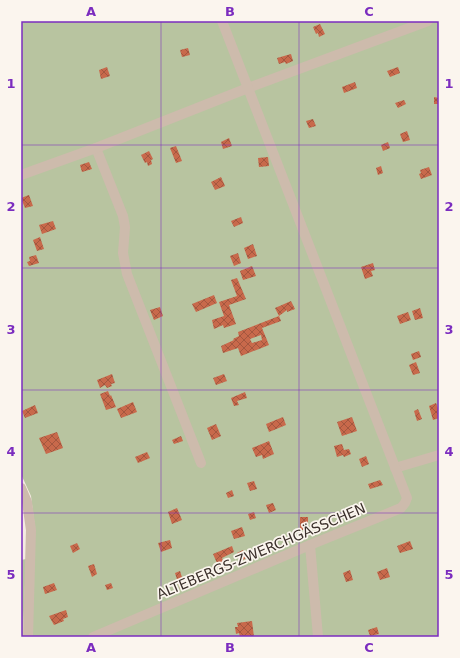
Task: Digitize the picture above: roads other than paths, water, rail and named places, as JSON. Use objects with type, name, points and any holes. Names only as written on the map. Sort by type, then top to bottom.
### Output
[{"type":"lane","name":"ALTEBERGS-ZWERCHGÄSSCHEN","points":[[93,637],[310,544],[401,508],[405,503],[406,498],[395,468],[222,21]]},
{"type":"lane","points":[[21,175],[96,148],[248,88],[428,21]]},
{"type":"lane","points":[[96,148],[123,216],[123,253],[127,274],[201,463]]},
{"type":"lane","points":[[395,468],[439,455]]},
{"type":"lane","points":[[21,488],[27,502],[31,530],[28,637]]},
{"type":"lane","points":[[310,544],[318,637]]}]
